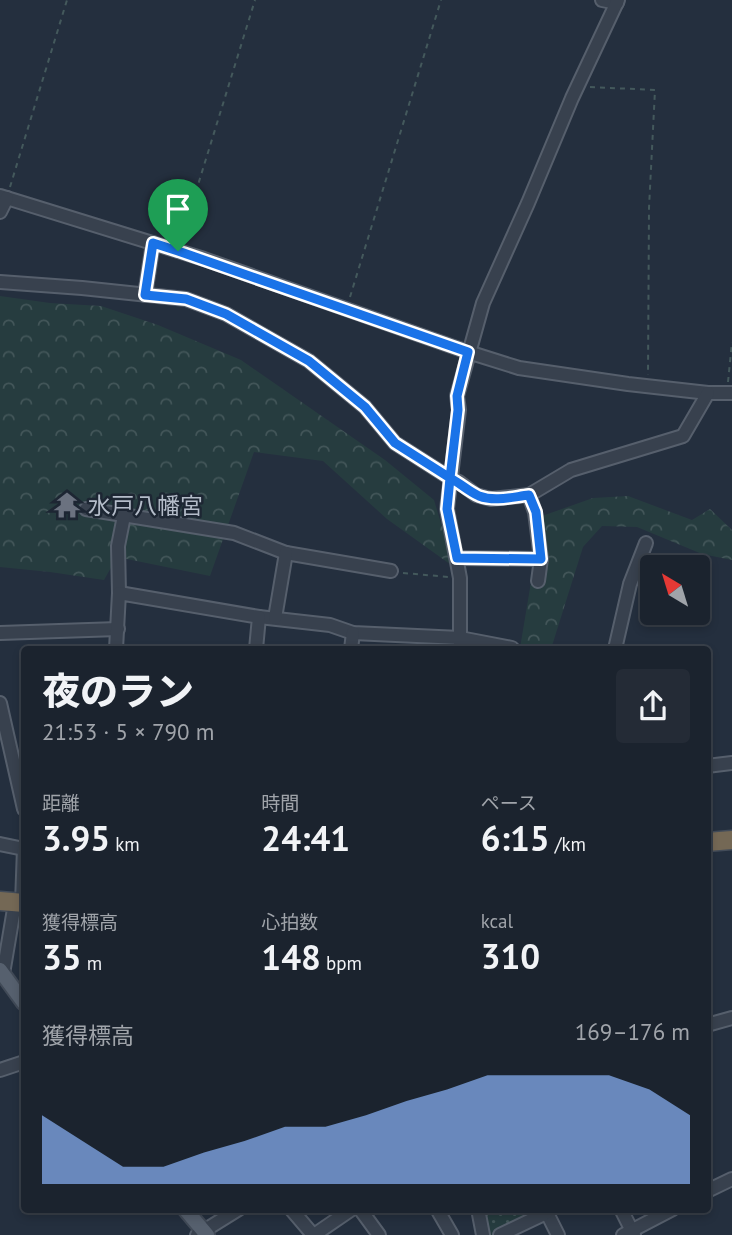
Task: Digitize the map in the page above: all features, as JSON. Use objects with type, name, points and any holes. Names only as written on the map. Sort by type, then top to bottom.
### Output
[{"type":"highway","points":[[711,842],[732,840]]},
{"type":"main road","points":[[1,972],[21,999]]},
{"type":"main road","points":[[188,1213],[202,1234]]},
{"type":"street","points":[[460,644],[460,578],[447,509],[458,410],[457,396],[482,303],[528,203],[612,1]]},
{"type":"street","points":[[0,212],[4,197],[178,251],[519,368],[628,384],[730,393]]},
{"type":"street","points":[[145,295],[153,243]]},
{"type":"street","points":[[0,282],[186,299],[226,314],[309,361],[365,407],[395,443],[477,495],[491,499],[529,495],[571,470],[683,436],[708,393]]},
{"type":"street","points":[[529,495],[536,512],[541,559],[538,581]]},
{"type":"street","points":[[86,509],[234,533],[286,553],[391,571]]},
{"type":"street","points":[[116,646],[118,546],[124,516]]},
{"type":"street","points":[[616,646],[630,584],[646,543]]},
{"type":"street","points":[[275,618],[286,553]]},
{"type":"street","points":[[457,558],[541,559]]},
{"type":"street","points":[[119,593],[259,617],[330,625],[353,633],[486,646]]},
{"type":"street","points":[[256,646],[259,617]]},
{"type":"street","points":[[0,633],[118,629]]},
{"type":"street","points":[[351,646],[353,633]]},
{"type":"street","points":[[0,703],[21,796]]},
{"type":"street","points":[[711,766],[732,763]]},
{"type":"street","points":[[0,844],[21,848]]},
{"type":"street","points":[[1,972],[21,867]]},
{"type":"street","points":[[711,1024],[732,1018]]},
{"type":"street","points":[[0,1070],[21,1063]]},
{"type":"street","points":[[711,1189],[732,1179]]},
{"type":"street","points":[[202,1234],[233,1213]]},
{"type":"street","points":[[295,1213],[314,1235],[346,1213]]},
{"type":"street","points":[[363,1213],[379,1235]]},
{"type":"street","points":[[439,1213],[452,1235]]},
{"type":"street","points":[[479,1213],[483,1235]]},
{"type":"street","points":[[500,1235],[541,1213]]},
{"type":"street","points":[[546,1213],[558,1235]]},
{"type":"street","points":[[622,1213],[629,1234],[666,1213]]},
{"type":"path","points":[[4,197],[67,0]]},
{"type":"path","points":[[178,251],[255,0]]},
{"type":"path","points":[[346,310],[441,0]]},
{"type":"path","points":[[578,86],[655,90],[649,208],[648,386]]},
{"type":"path","points":[[730,393],[732,342]]},
{"type":"path","points":[[391,571],[460,578]]},
{"type":"green space","points":[[0,296],[101,306],[158,325],[241,360],[385,460],[434,500],[454,567],[387,519],[323,461],[254,452],[210,576],[117,557],[104,580],[0,567]]},
{"type":"green space","points":[[628,496],[692,520],[710,509],[732,530],[732,560],[702,554],[637,527],[602,526],[583,547],[552,646],[520,646],[542,516],[593,498]]},
{"type":"green space","points":[[482,1213],[534,1213],[494,1235],[486,1235]]},
{"type":"place","name":"水戸八幡宮","points":[[67,505]]},
{"type":"route","points":[[178,251],[153,243],[145,295],[186,299],[226,314],[309,361],[365,407],[395,443],[450,478],[447,509],[457,558],[541,559],[536,512],[529,495],[491,499],[477,495],[450,478],[458,410],[457,396],[468,352],[178,251]]}]
